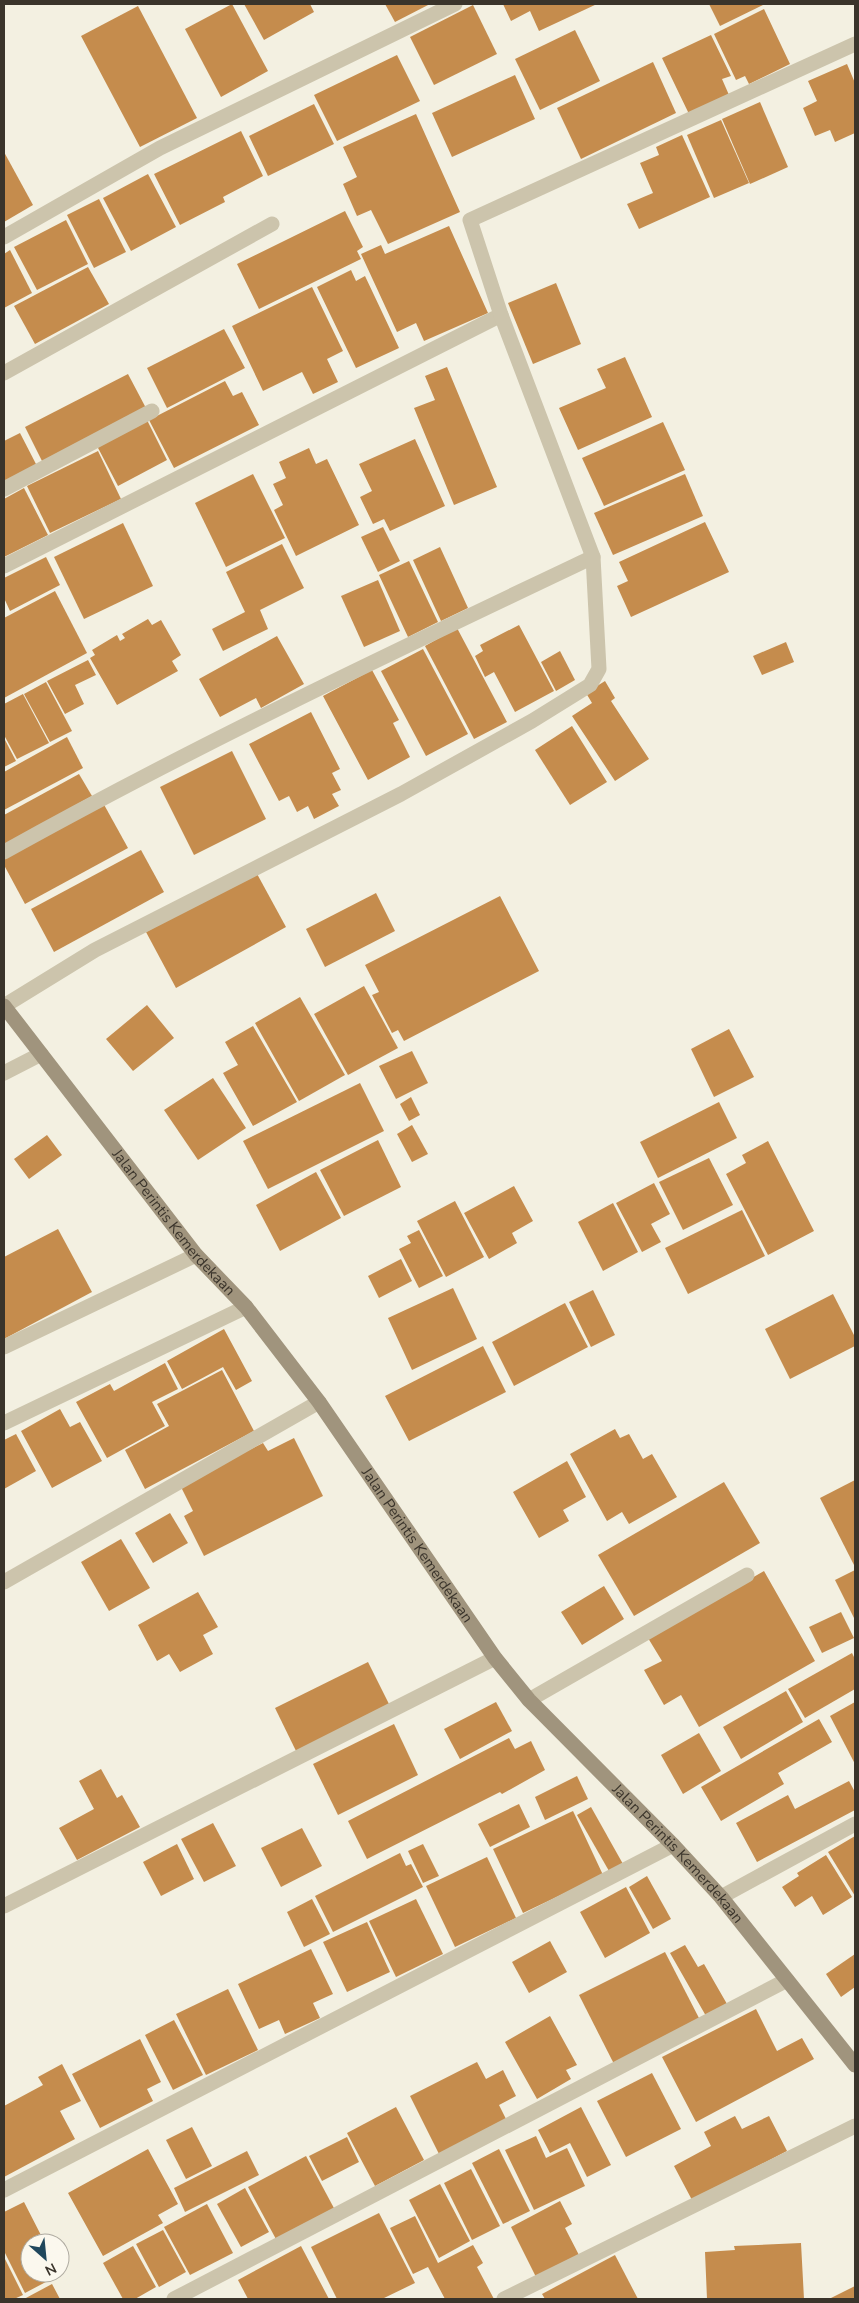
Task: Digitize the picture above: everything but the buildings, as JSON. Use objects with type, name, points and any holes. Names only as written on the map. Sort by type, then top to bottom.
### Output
[{"type":"street","points":[[4,237],[160,148],[455,4]]},
{"type":"street","points":[[4,1006],[95,950],[401,794],[532,721],[590,685],[599,669],[594,557],[501,315],[470,220],[855,44]]},
{"type":"street","points":[[4,373],[272,224]]},
{"type":"street","points":[[4,566],[501,315]]},
{"type":"street","points":[[4,489],[152,411]]},
{"type":"street","points":[[4,852],[113,791],[336,679],[594,557]]},
{"type":"street","name":"Jalan Perintis Kemerdekaan","points":[[4,1006],[196,1255],[246,1307],[319,1402],[495,1658],[529,1700],[673,1845],[721,1898],[855,2065]]},
{"type":"street","points":[[4,1073],[41,1054]]},
{"type":"street","points":[[4,1347],[196,1255]]},
{"type":"street","points":[[4,1423],[246,1307]]},
{"type":"street","points":[[4,1582],[319,1402]]},
{"type":"street","points":[[529,1700],[747,1575]]},
{"type":"street","points":[[4,1906],[495,1658]]},
{"type":"street","points":[[721,1898],[855,1824]]},
{"type":"street","points":[[4,2190],[673,1845]]},
{"type":"street","points":[[174,2299],[787,1980]]},
{"type":"street","points":[[504,2299],[855,2126]]}]
